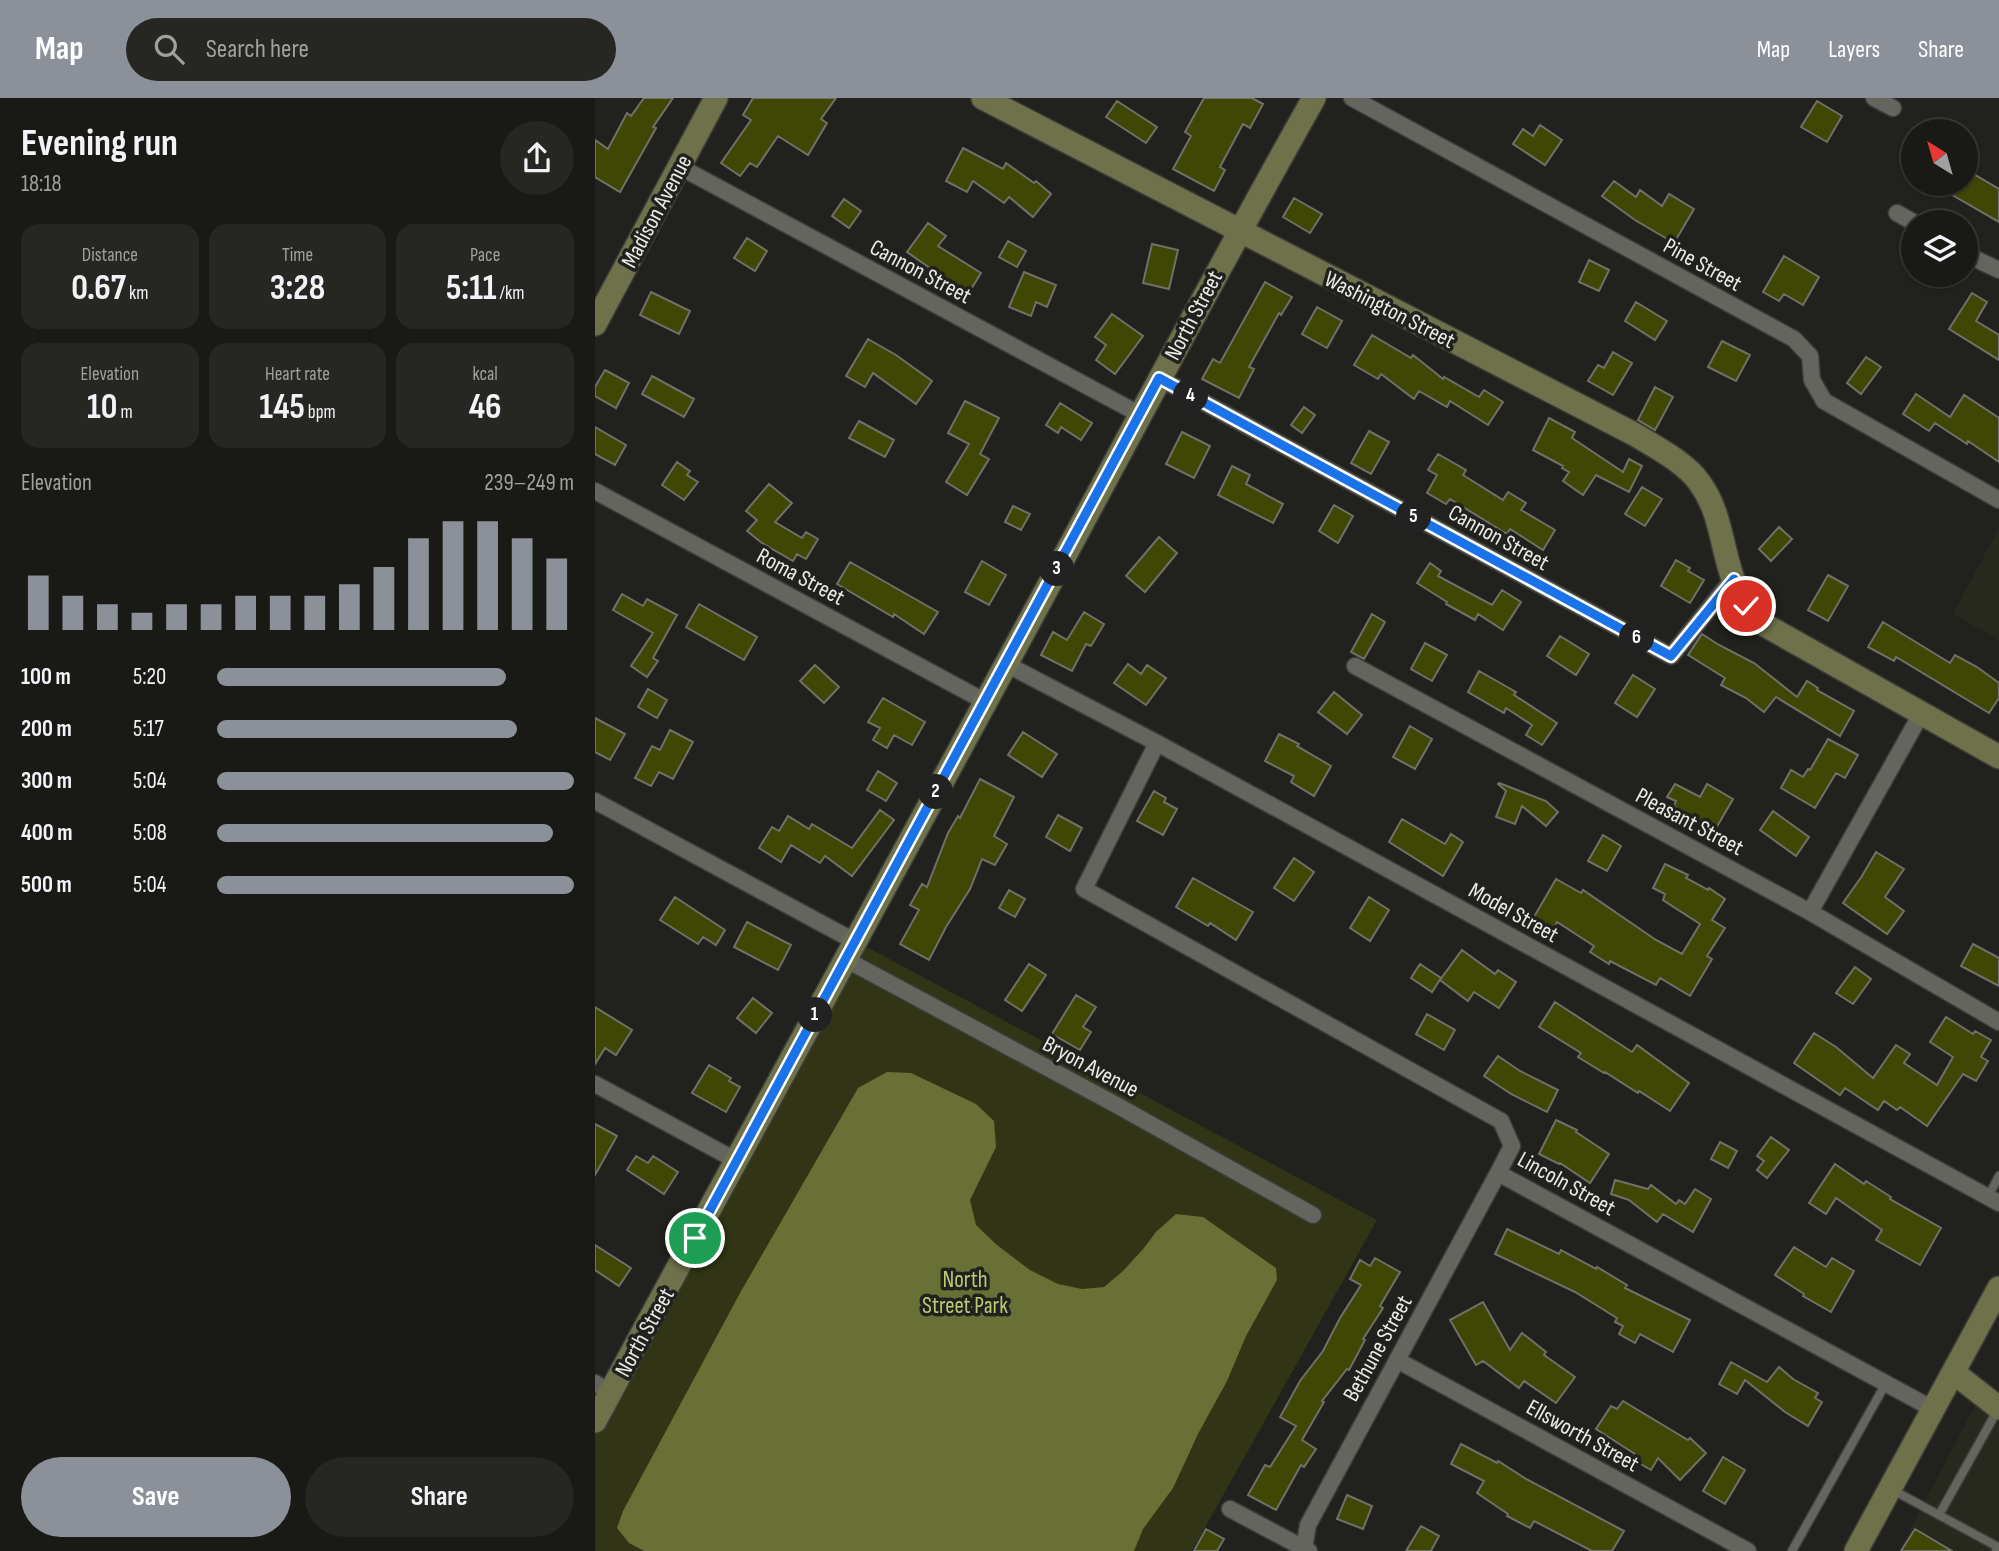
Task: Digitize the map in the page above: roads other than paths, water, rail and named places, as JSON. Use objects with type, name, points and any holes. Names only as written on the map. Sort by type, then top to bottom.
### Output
[{"type":"street","name":"Madison Avenue","points":[[595,324],[716,98]]},
{"type":"street","name":"Washington Street","points":[[983,98],[1634,434],[1669,455],[1699,480],[1716,511],[1734,579],[1746,606],[1763,624],[1999,757]]},
{"type":"street","name":"North Street","points":[[595,1421],[603,1388],[737,1161],[1238,231],[1314,98]]},
{"type":"street","name":"Pine Street","points":[[1352,98],[1794,340],[1810,356],[1812,380],[1824,401],[1999,500]]},
{"type":"street","points":[[1874,98],[1893,108]]},
{"type":"street","name":"Cannon Street","points":[[680,167],[1139,414]]},
{"type":"street","points":[[1897,213],[1901,215]]},
{"type":"street","points":[[1978,260],[1999,270]]},
{"type":"street","name":"Cannon Street","points":[[1159,378],[1671,656],[1734,579]]},
{"type":"street","name":"Roma Street","points":[[595,491],[986,702]]},
{"type":"street","name":"Model Street","points":[[1006,664],[1157,743],[1993,1200]]},
{"type":"street","name":"Pleasant Street","points":[[1355,666],[1810,912],[1999,1022]]},
{"type":"street","points":[[1810,912],[1921,714]]},
{"type":"street","name":"Lincoln Street","points":[[1157,743],[1084,889],[1501,1121],[1512,1146],[1499,1173],[1933,1409]]},
{"type":"street","name":"Bryon Avenue","points":[[595,801],[1120,1107],[1314,1215]]},
{"type":"street","points":[[595,1084],[737,1161]]},
{"type":"street","name":"Bethune Street","points":[[1306,1549],[1307,1524],[1499,1173]]},
{"type":"street","points":[[1856,1551],[1999,1288]]},
{"type":"street","name":"Ellsworth Street","points":[[1397,1360],[1748,1551]]},
{"type":"street","points":[[1953,1372],[1999,1407]]},
{"type":"street","points":[[1230,1509],[1306,1549]]},
{"type":"lane","points":[[1993,1200],[1999,1176]]},
{"type":"lane","points":[[1793,1551],[1886,1383]]},
{"type":"lane","points":[[1940,1516],[1999,1407]]},
{"type":"lane","points":[[1890,1489],[1998,1547],[1996,1551]]},
{"type":"park label","name":"North Street Park","points":[[965,1292]]}]
